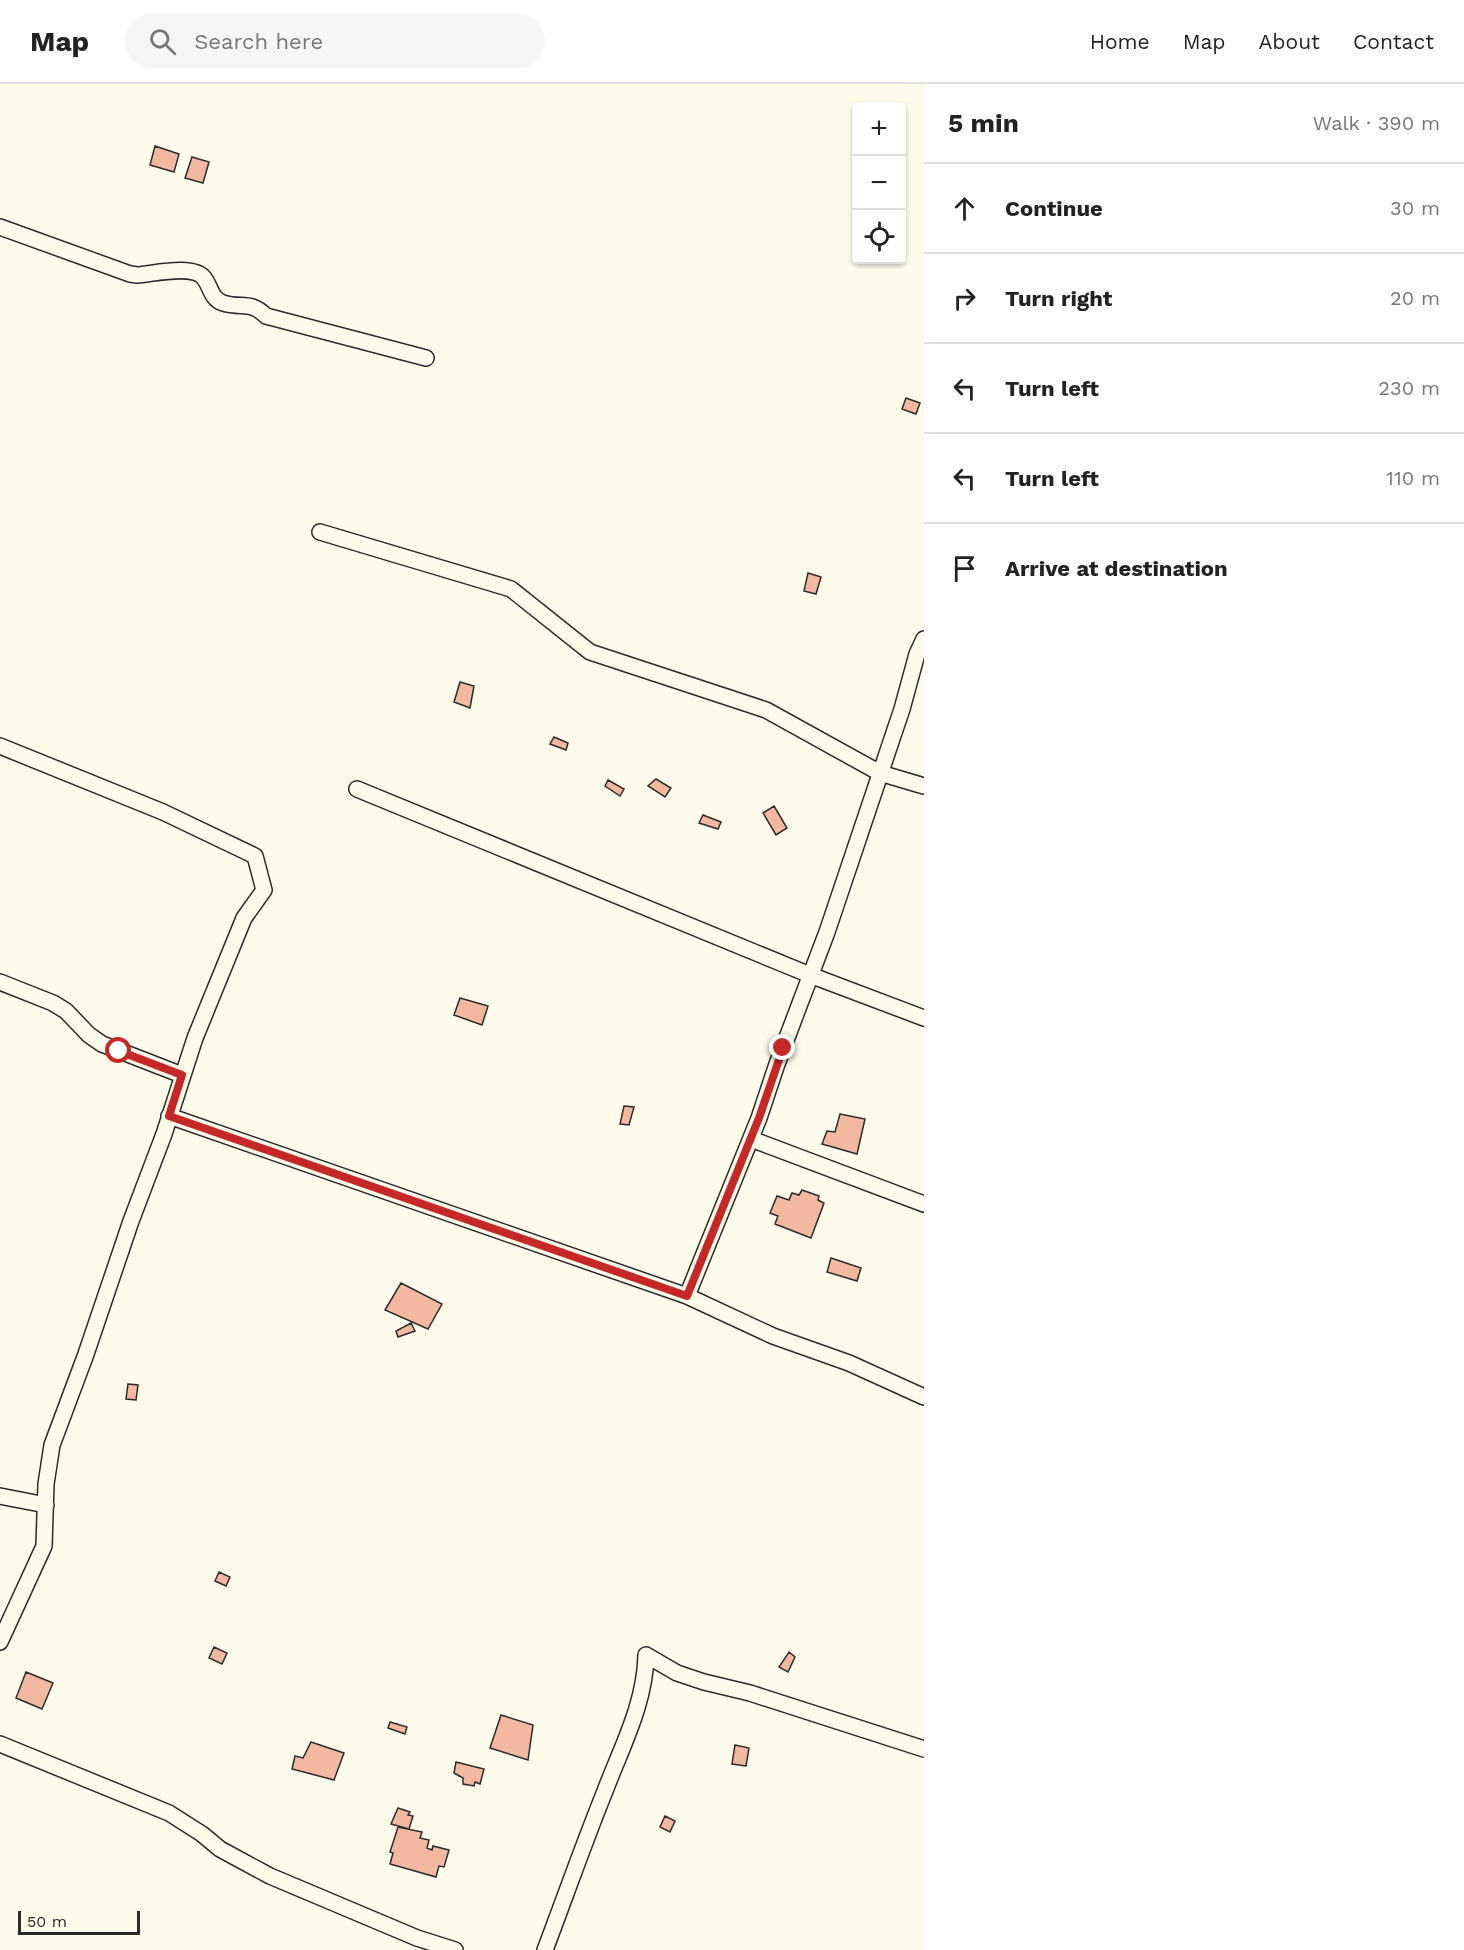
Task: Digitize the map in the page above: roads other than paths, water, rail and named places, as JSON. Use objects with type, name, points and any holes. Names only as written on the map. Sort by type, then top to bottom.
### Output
[{"type":"street","points":[[0,227],[130,274],[184,271],[198,273],[221,302],[254,306],[266,316],[426,358]]},
{"type":"street","points":[[320,532],[511,589],[590,652],[766,710],[880,773],[924,786]]},
{"type":"street","points":[[687,1296],[751,1139],[827,932],[902,708],[917,654],[924,639]]},
{"type":"street","points":[[0,746],[163,812],[255,856],[264,890],[244,918],[236,935],[195,1038],[86,1354],[52,1445],[47,1468],[44,1546],[0,1642]]},
{"type":"street","points":[[357,789],[810,975],[924,1018]]},
{"type":"street","points":[[0,982],[53,1003],[66,1011],[89,1035],[102,1044],[182,1075]]},
{"type":"street","points":[[169,1116],[687,1296],[773,1336],[849,1363],[924,1397]]},
{"type":"street","points":[[751,1139],[924,1204]]},
{"type":"street","points":[[0,1496],[46,1505]]},
{"type":"street","points":[[545,1950],[639,1703],[646,1672],[646,1655],[677,1673],[750,1693],[924,1749]]},
{"type":"street","points":[[0,1744],[169,1813],[190,1825],[220,1849],[241,1862],[290,1885],[417,1938],[455,1950]]}]
